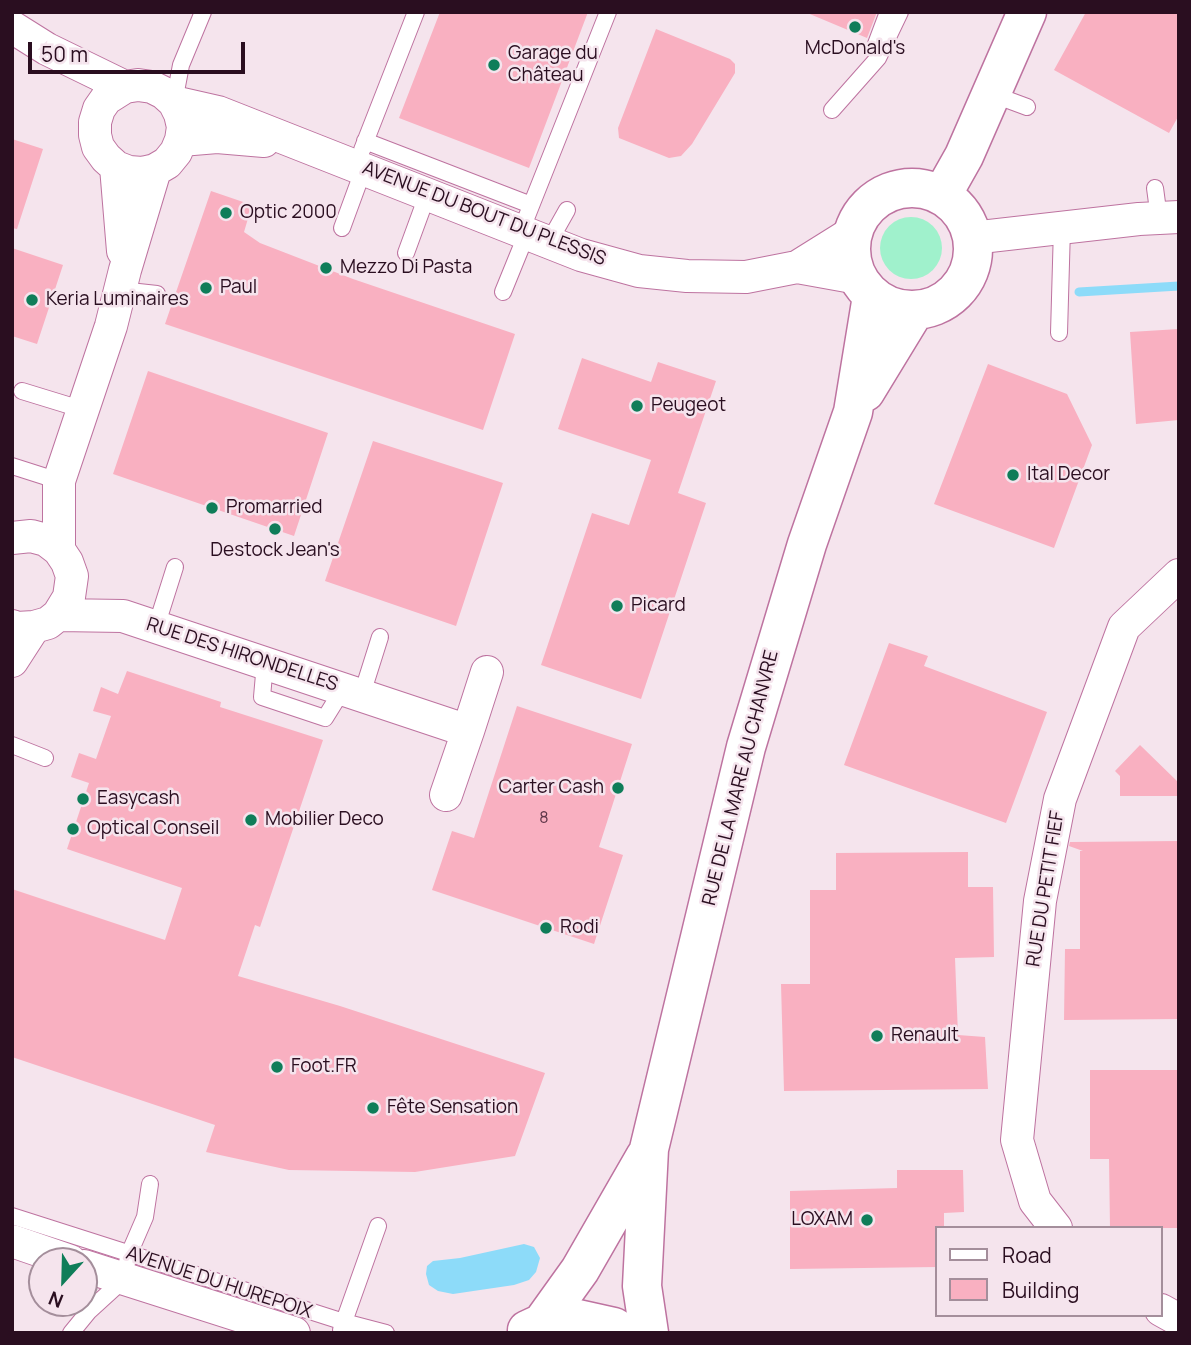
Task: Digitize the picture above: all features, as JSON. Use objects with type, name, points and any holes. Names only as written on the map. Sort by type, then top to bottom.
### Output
[{"type":"street","points":[[942,195],[964,156],[1027,12]]},
{"type":"street","points":[[12,27],[47,49],[125,87]]},
{"type":"street","points":[[47,49],[99,109]]},
{"type":"street","points":[[138,85],[152,87],[174,102],[183,127],[176,152],[167,163],[155,170],[129,172],[116,167],[98,148],[95,122],[99,109],[114,92],[138,85]]},
{"type":"street","name":"AVENUE DU BOUT DU PLESSIS","points":[[174,102],[218,112],[300,144]]},
{"type":"street","name":"AVENUE DU BOUT DU PLESSIS","points":[[181,140],[217,136],[300,144],[362,158],[428,193],[532,228],[581,255],[639,271],[675,275],[746,276],[797,267],[853,232]]},
{"type":"street","points":[[116,167],[122,280]]},
{"type":"street","points":[[14,537],[60,481],[111,326],[155,170]]},
{"type":"street","points":[[921,188],[942,195],[956,206],[967,221],[972,238],[972,259],[966,278],[953,294],[935,305],[915,310],[892,307],[865,287],[851,256],[853,232],[862,212],[878,197],[899,189],[921,188]]},
{"type":"street","points":[[972,238],[1062,238],[1164,208]]},
{"type":"street","name":"AVENUE DU BOUT DU PLESSIS","points":[[797,267],[865,287]]},
{"type":"street","name":"RUE DE LA MARE AU CHANVRE","points":[[853,412],[865,287]]},
{"type":"street","name":"RUE DE LA MARE AU CHANVRE","points":[[649,1333],[642,1286],[649,1149],[746,747],[807,544],[853,412],[915,310]]},
{"type":"street","points":[[12,661],[35,623],[69,597],[60,481]]},
{"type":"street","name":"RUE DES HIRONDELLES","points":[[14,537],[31,536],[46,540],[65,563],[122,616]]},
{"type":"street","name":"RUE DU PETIT FIEF","points":[[1054,1226],[1035,1201],[1017,1140],[1040,901],[1060,799],[1124,627],[1179,575]]},
{"type":"street","name":"RUE DES HIRONDELLES","points":[[35,623],[122,616],[468,731]]},
{"type":"street","points":[[446,795],[487,672]]},
{"type":"street","name":"RUE DE LA MARE AU CHANVRE","points":[[531,1328],[580,1270],[649,1149]]},
{"type":"street","points":[[12,1241],[29,1247]]},
{"type":"street","name":"AVENUE DU HUREPOIX","points":[[98,1266],[126,1267],[294,1333]]},
{"type":"street","points":[[1163,1311],[1179,1320]]},
{"type":"street","points":[[531,1328],[578,1320],[614,1327],[622,1333]]},
{"type":"lane","points":[[174,102],[181,65],[203,12]]},
{"type":"lane","points":[[342,228],[362,158],[416,12]]},
{"type":"lane","points":[[503,292],[532,228],[608,12]]},
{"type":"lane","points":[[864,76],[888,12]]},
{"type":"lane","points":[[832,110],[878,58],[900,12]]},
{"type":"lane","points":[[992,94],[1027,107]]},
{"type":"lane","points":[[362,158],[532,228],[567,210]]},
{"type":"lane","points":[[406,253],[428,193]]},
{"type":"lane","points":[[1059,333],[1062,238]]},
{"type":"lane","points":[[122,280],[156,293]]},
{"type":"lane","points":[[22,391],[84,410]]},
{"type":"lane","points":[[12,466],[60,481]]},
{"type":"lane","points":[[156,627],[175,567]]},
{"type":"lane","name":"RUE DES HIRONDELLES","points":[[353,692],[380,637]]},
{"type":"lane","points":[[12,746],[45,758]]},
{"type":"lane","points":[[71,1333],[126,1267],[145,1217],[150,1184]]},
{"type":"lane","name":"AVENUE DU HUREPOIX","points":[[12,1216],[126,1267],[342,1328],[386,1333]]},
{"type":"lane","points":[[342,1328],[378,1226]]},
{"type":"green space","points":[[905,217],[917,217],[933,226],[940,236],[940,260],[933,270],[917,279],[905,279],[894,274],[885,265],[880,254],[880,242],[885,231],[894,222]]},
{"type":"water","points":[[524,1244],[534,1247],[540,1258],[536,1272],[529,1280],[514,1285],[453,1294],[438,1291],[429,1285],[427,1266],[433,1261]]},
{"type":"building","name":"Garage du Château","points":[[440,12],[588,12],[529,168],[399,118]]},
{"type":"building","name":"McDonald's","points":[[805,12],[877,12],[867,38]]},
{"type":"building","points":[[1086,12],[1179,12],[1179,115],[1169,133],[1054,70]]},
{"type":"building","points":[[656,29],[730,59],[735,64],[735,73],[692,144],[681,156],[669,158],[619,138],[618,128]]},
{"type":"building","points":[[12,139],[43,149],[17,229],[12,228]]},
{"type":"building","points":[[211,191],[252,205],[244,232],[260,243],[353,279],[515,334],[483,430],[165,324]]},
{"type":"building","name":"Keria Luminaires","points":[[12,248],[63,265],[37,344],[12,336]]},
{"type":"building","points":[[1179,329],[1179,420],[1136,424],[1130,332]]},
{"type":"building","points":[[582,358],[651,382],[658,362],[716,381],[678,493],[706,503],[641,699],[541,665],[592,513],[629,525],[651,460],[558,429]]},
{"type":"building","name":"Ital Decor","points":[[988,364],[1067,394],[1092,445],[1054,548],[934,504]]},
{"type":"building","points":[[148,371],[328,433],[294,536],[113,474]]},
{"type":"building","points":[[373,441],[503,483],[456,626],[325,581]]},
{"type":"building","points":[[889,643],[928,656],[924,666],[1047,712],[1006,823],[844,765]]},
{"type":"building","points":[[127,671],[221,702],[220,707],[323,740],[260,927],[255,925],[238,976],[340,1006],[545,1073],[515,1156],[415,1172],[289,1170],[206,1152],[215,1125],[12,1057],[12,889],[165,940],[182,888],[67,849],[89,783],[71,777],[79,753],[96,759],[111,716],[93,711],[101,687],[118,694]]},
{"type":"building","points":[[517,706],[632,744],[599,847],[623,855],[594,944],[432,890],[452,831],[474,838]]},
{"type":"building","points":[[1140,745],[1179,783],[1179,796],[1120,796],[1120,776],[1115,771]]},
{"type":"building","points":[[1179,841],[1179,1019],[1064,1020],[1065,949],[1080,949],[1080,851],[1083,851],[1069,846],[1070,842]]},
{"type":"building","points":[[968,852],[968,887],[993,887],[994,957],[955,958],[958,1035],[985,1037],[988,1089],[784,1091],[781,984],[810,984],[810,890],[836,890],[836,853]]},
{"type":"building","points":[[1090,1070],[1179,1070],[1179,1228],[1110,1226],[1109,1159],[1090,1159]]},
{"type":"building","name":"LOXAM","points":[[897,1170],[963,1170],[964,1212],[944,1213],[944,1226],[936,1226],[936,1267],[790,1269],[790,1191],[897,1188]]},
{"type":"waterway","points":[[1079,292],[1179,286]]},
{"type":"place","name":"McDonald's","points":[[855,27]]},
{"type":"place","name":"Garage du Château","points":[[494,65]]},
{"type":"place","name":"Optic 2000","points":[[226,213]]},
{"type":"place","name":"Mezzo Di Pasta","points":[[326,268]]},
{"type":"place","name":"Paul","points":[[206,288]]},
{"type":"place","name":"Keria Luminaires","points":[[32,300]]},
{"type":"place","name":"Peugeot","points":[[637,406]]},
{"type":"place","name":"Ital Decor","points":[[1013,475]]},
{"type":"place","name":"Promarried","points":[[212,508]]},
{"type":"place","name":"Destock Jean's","points":[[275,529]]},
{"type":"place","name":"Picard","points":[[617,606]]},
{"type":"place","name":"Carter Cash","points":[[618,788]]},
{"type":"place","name":"Easycash","points":[[83,799]]},
{"type":"place","name":"Mobilier Deco","points":[[251,820]]},
{"type":"place","name":"Optical Conseil","points":[[73,829]]},
{"type":"place","name":"Rodi","points":[[546,928]]},
{"type":"place","name":"Renault","points":[[877,1036]]},
{"type":"place","name":"Foot.FR","points":[[277,1067]]},
{"type":"place","name":"Fête Sensation","points":[[373,1108]]},
{"type":"place","name":"LOXAM","points":[[867,1220]]}]
